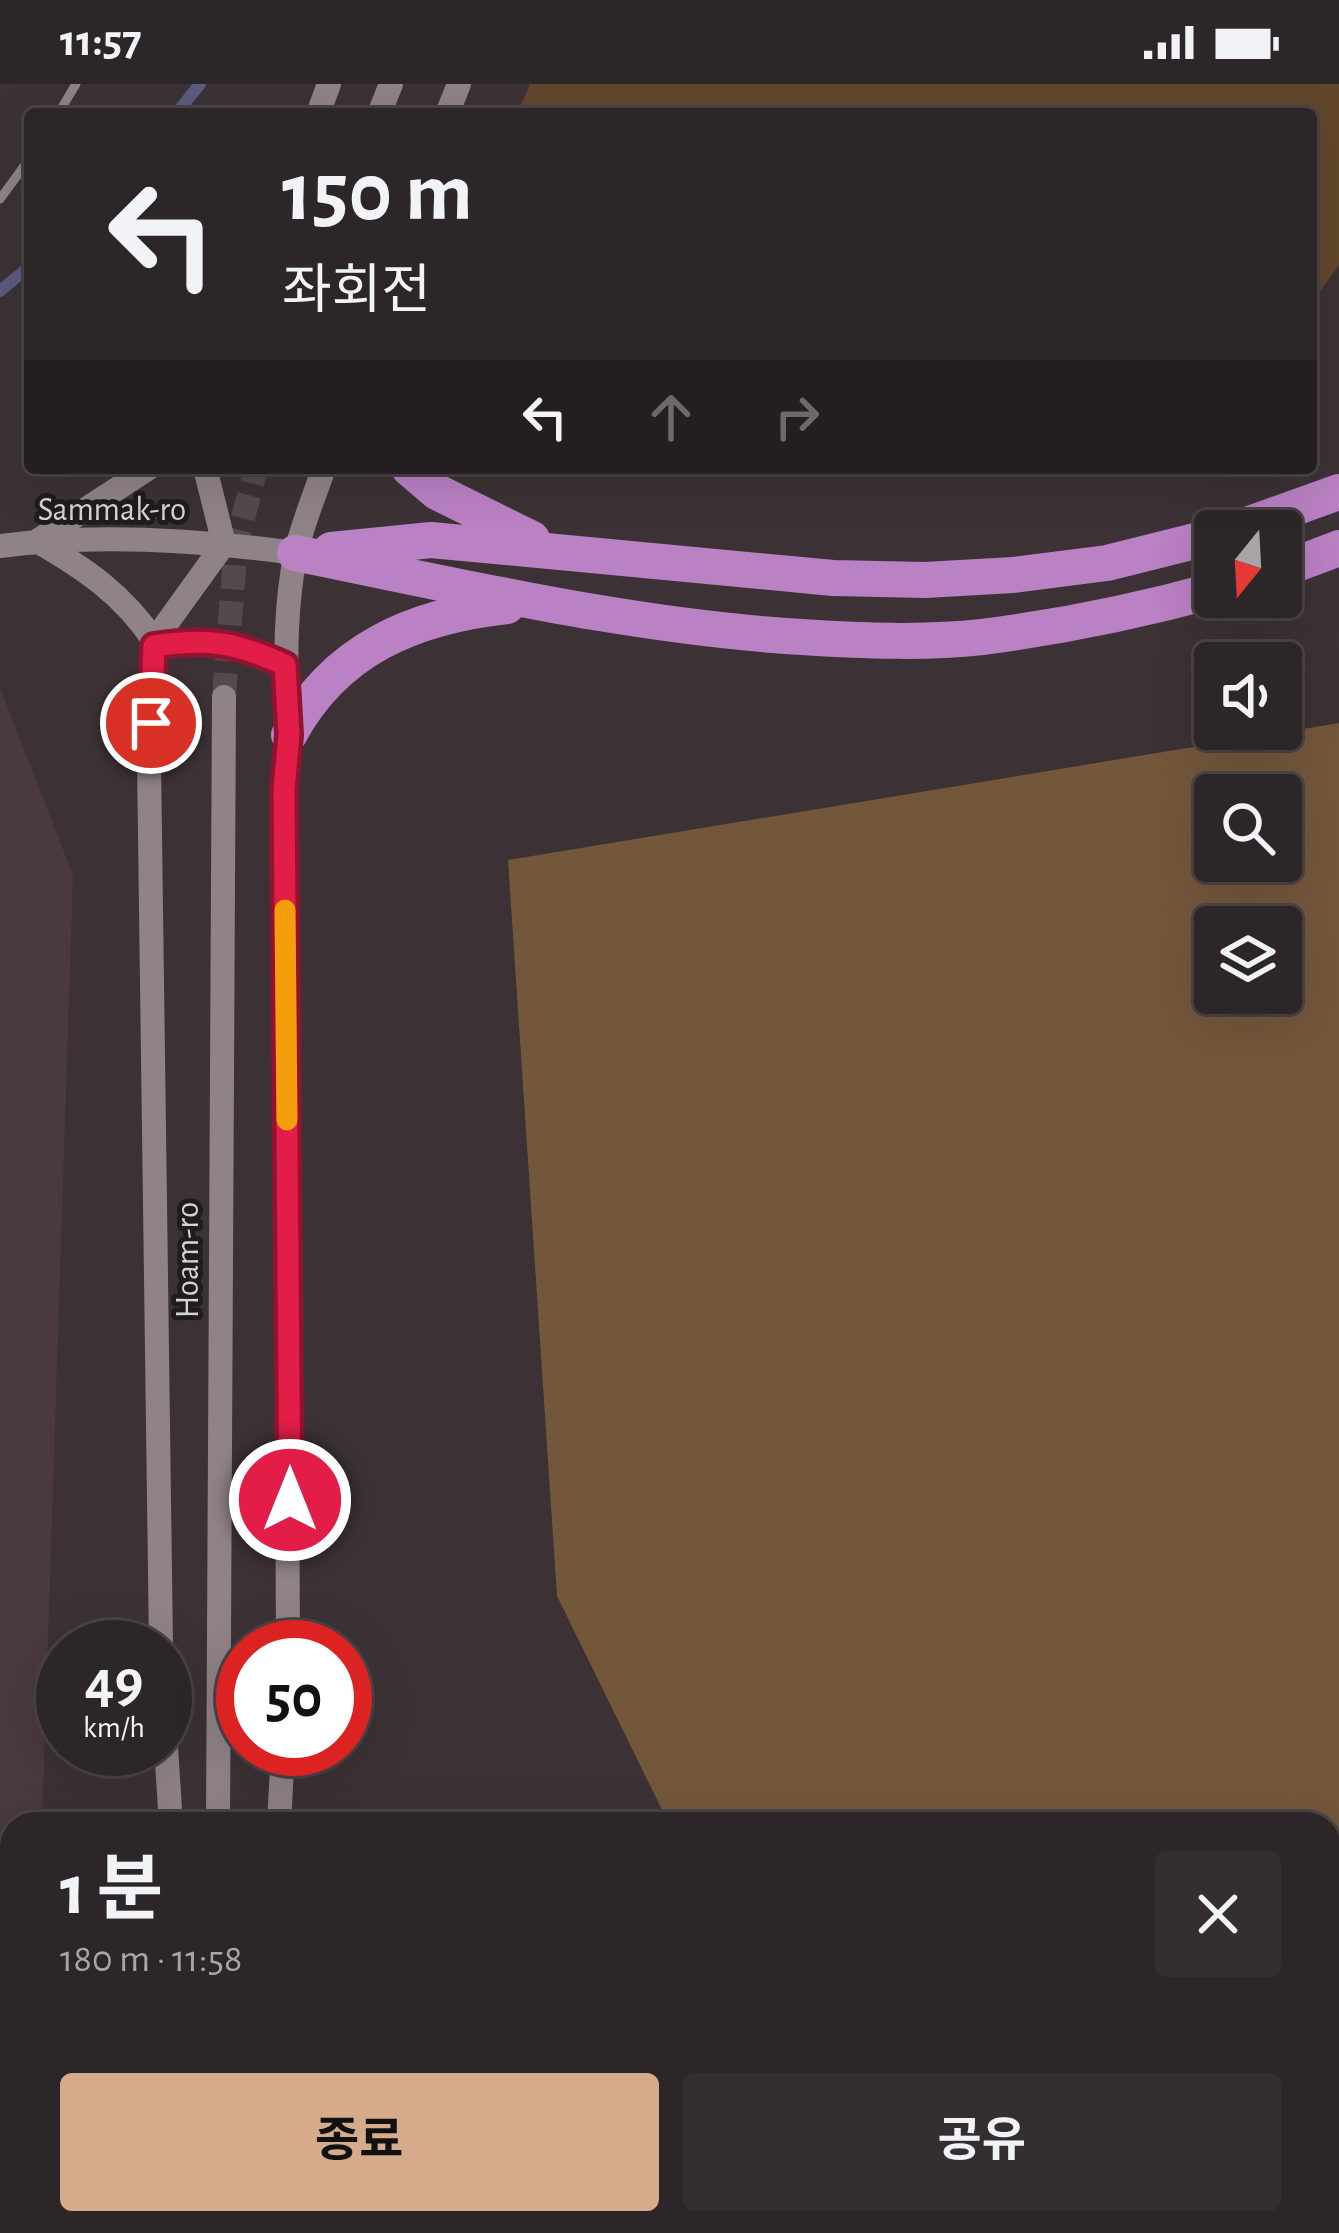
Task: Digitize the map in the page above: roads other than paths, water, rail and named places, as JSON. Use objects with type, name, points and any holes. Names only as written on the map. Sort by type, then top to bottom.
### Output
[{"type":"highway","points":[[416,474],[437,492],[557,550]]},
{"type":"highway","points":[[1289,510],[1339,492]]},
{"type":"highway","points":[[296,553],[430,540],[809,576],[925,580],[1107,563],[1194,541]]},
{"type":"highway","points":[[1302,563],[1339,548]]},
{"type":"highway","points":[[296,553],[564,608],[695,627],[881,641],[979,637],[1194,595]]},
{"type":"highway","points":[[289,735],[306,703],[347,662],[406,629],[439,616],[479,609],[564,608]]},
{"type":"main road","points":[[140,474],[37,541],[118,596],[154,644]]},
{"type":"main road","name":"Sammak-ro","points":[[206,474],[224,544]]},
{"type":"main road","points":[[288,1620],[284,789],[289,735],[285,665],[296,553],[322,474]]},
{"type":"main road","name":"Sammak-ro","points":[[0,546],[37,541],[224,544],[296,553]]},
{"type":"main road","points":[[154,644],[224,544]]},
{"type":"main road","points":[[154,644],[213,640],[285,665]]},
{"type":"main road","name":"Hoam-ro","points":[[154,644],[149,761],[161,1620]]},
{"type":"main road","name":"Hoam-ro","points":[[218,1812],[224,697]]},
{"type":"main road","points":[[168,1776],[170,1812]]},
{"type":"main road","points":[[280,1812],[282,1776]]},
{"type":"lane","points":[[0,199],[24,166]]},
{"type":"waterway","points":[[181,108],[200,84]]},
{"type":"waterway","points":[[0,291],[24,271]]},
{"type":"tunnel","points":[[224,697],[236,545],[254,474]]}]
